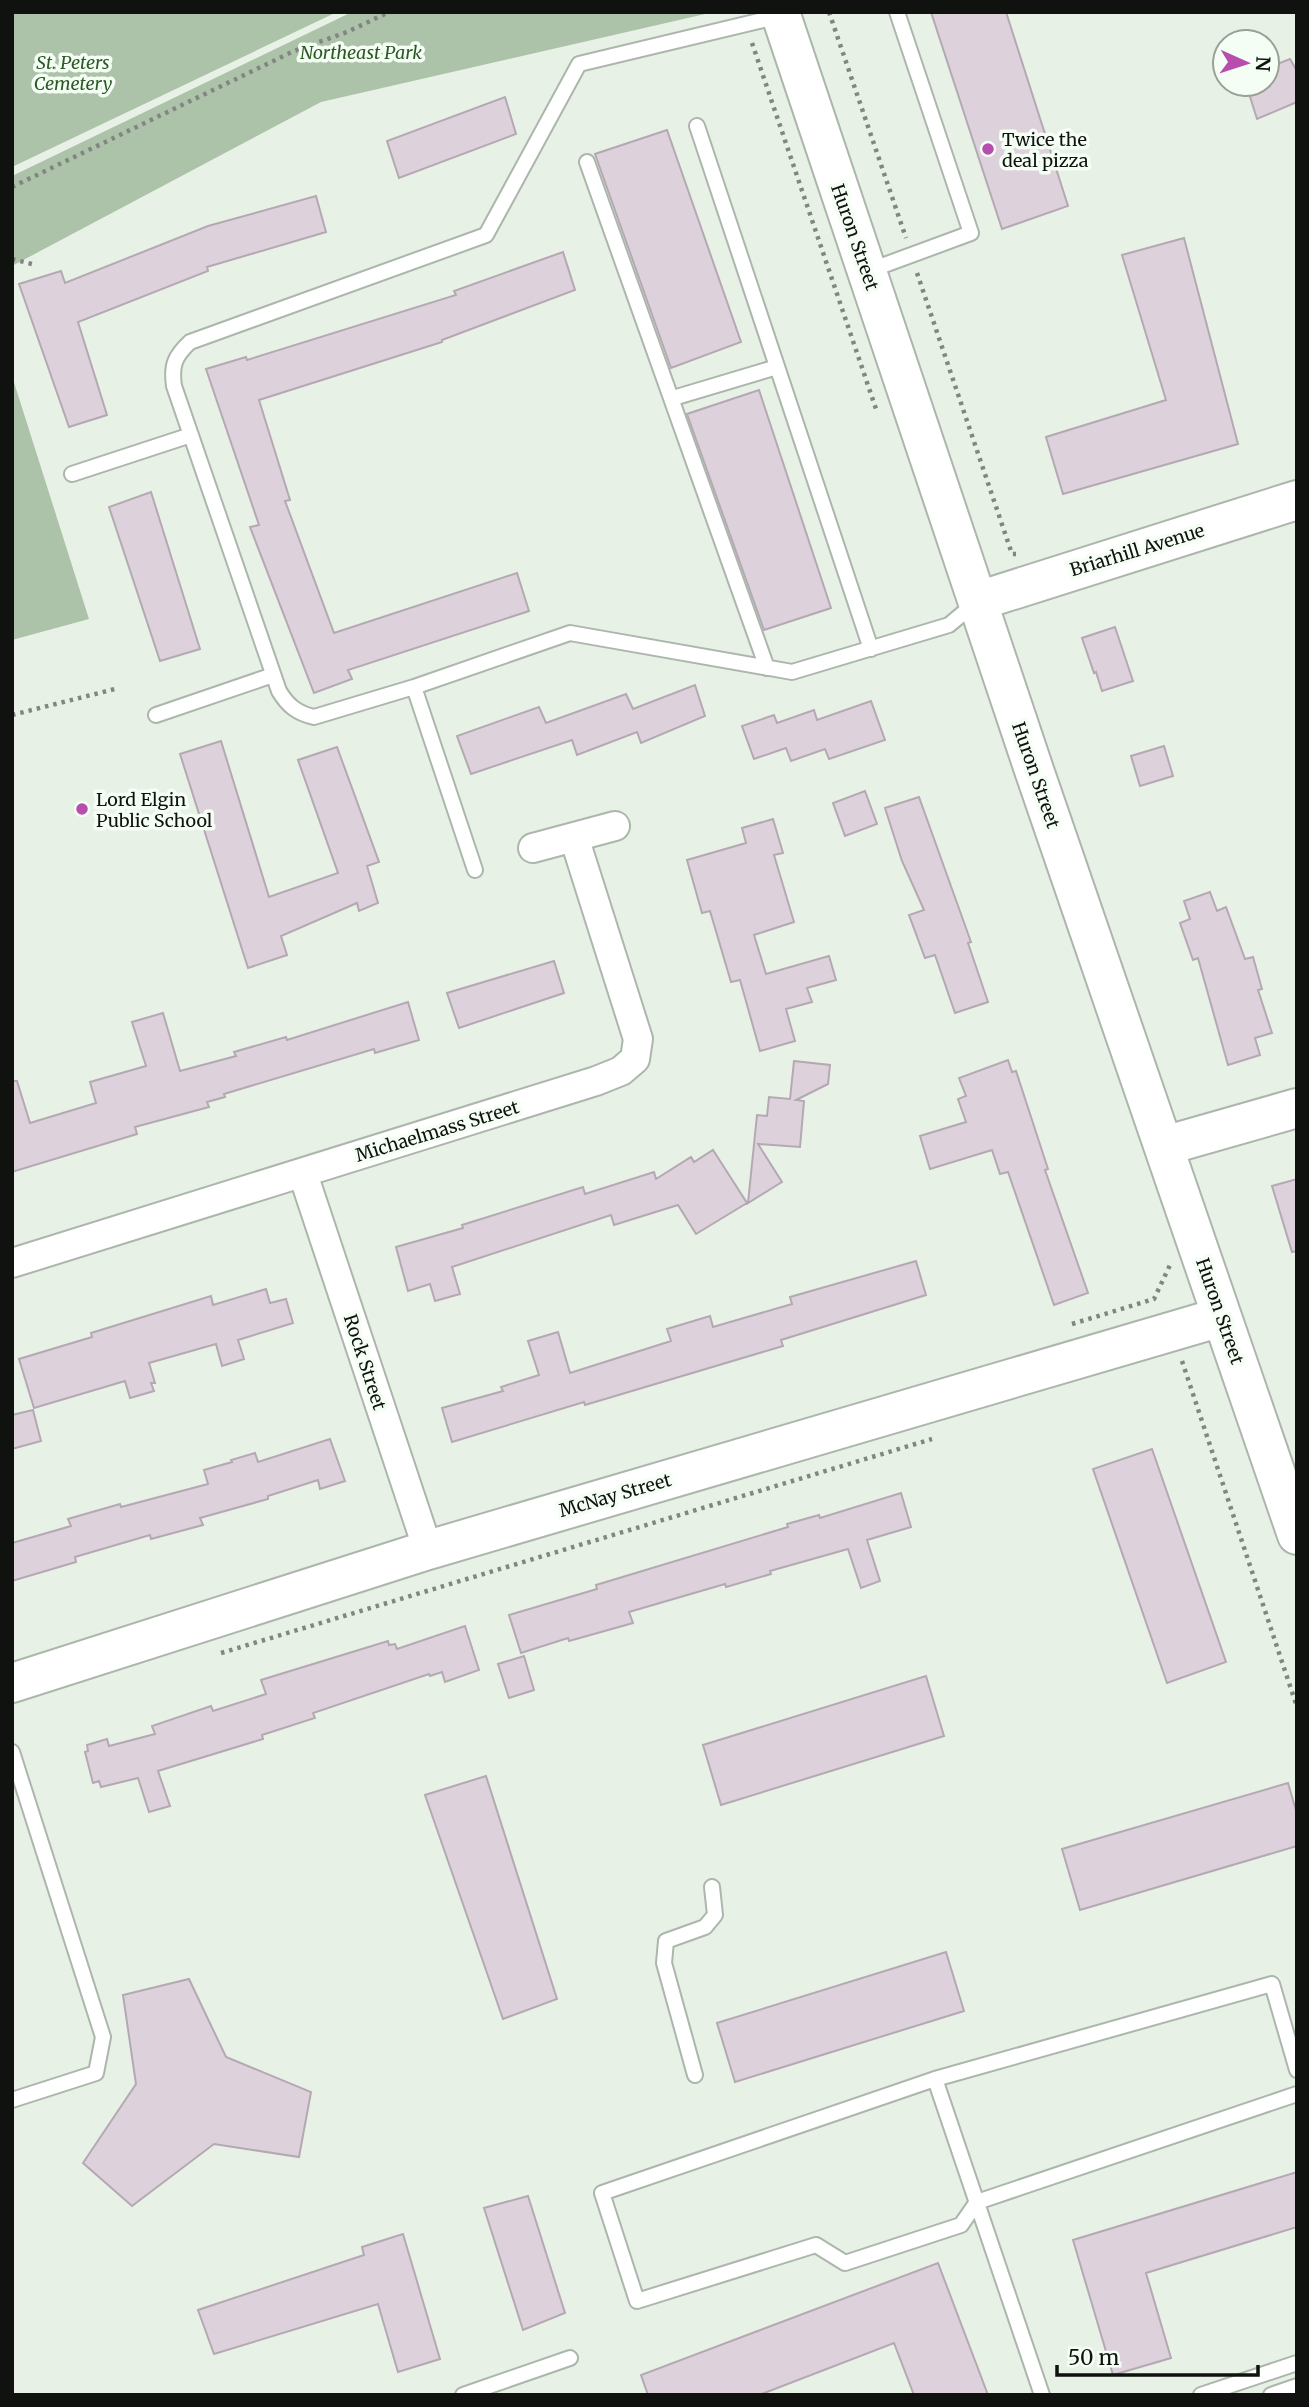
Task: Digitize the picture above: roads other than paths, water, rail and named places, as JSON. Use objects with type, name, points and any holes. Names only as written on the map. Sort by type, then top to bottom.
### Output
[{"type":"street","name":"Huron Street","points":[[769,17],[867,271],[1297,1535]]},
{"type":"street","name":"Briarhill Avenue","points":[[978,601],[1297,500]]},
{"type":"street","points":[[533,849],[615,826]]},
{"type":"street","name":"Michaelmass Street","points":[[12,1262],[303,1174],[596,1082],[621,1071],[635,1059],[638,1039],[574,837]]},
{"type":"street","points":[[1164,1146],[1297,1108]]},
{"type":"street","name":"Rock Street","points":[[303,1174],[428,1550]]},
{"type":"street","name":"McNay Street","points":[[12,1683],[428,1550],[1221,1317]]},
{"type":"lane","points":[[867,271],[971,233],[897,12]]},
{"type":"lane","points":[[769,17],[579,64],[486,235],[190,342],[178,354],[172,369],[174,386],[273,675],[286,704],[300,714],[314,718],[570,633],[792,672],[949,625],[978,601]]},
{"type":"lane","points":[[697,126],[871,649]]},
{"type":"lane","points":[[587,162],[767,668]]},
{"type":"lane","points":[[673,398],[777,367]]},
{"type":"lane","points":[[72,474],[191,435]]},
{"type":"lane","points":[[156,715],[273,675]]},
{"type":"lane","points":[[414,687],[475,870]]},
{"type":"lane","points":[[12,1752],[103,2037],[96,2073],[12,2101]]},
{"type":"lane","points":[[695,2074],[664,1963],[666,1941],[705,1927],[715,1915],[712,1887]]},
{"type":"lane","points":[[1297,2070],[1272,1984],[935,2079],[602,2193],[637,2301],[816,2245],[845,2263],[961,2225],[977,2202],[1297,2094]]},
{"type":"lane","points":[[935,2079],[1042,2395]]},
{"type":"lane","points":[[463,2395],[570,2358]]},
{"type":"lane","points":[[1201,2395],[1297,2363]]},
{"type":"lane","points":[[1270,2395],[1297,2386]]},
{"type":"place","name":"Twice the deal pizza","points":[[988,149]]},
{"type":"place","name":"Lord Elgin Public School","points":[[82,809]]},
{"type":"park label","name":"Northeast Park","points":[[361,52]]},
{"type":"park label","name":"St. Peters Cemetery","points":[[73,72]]}]
